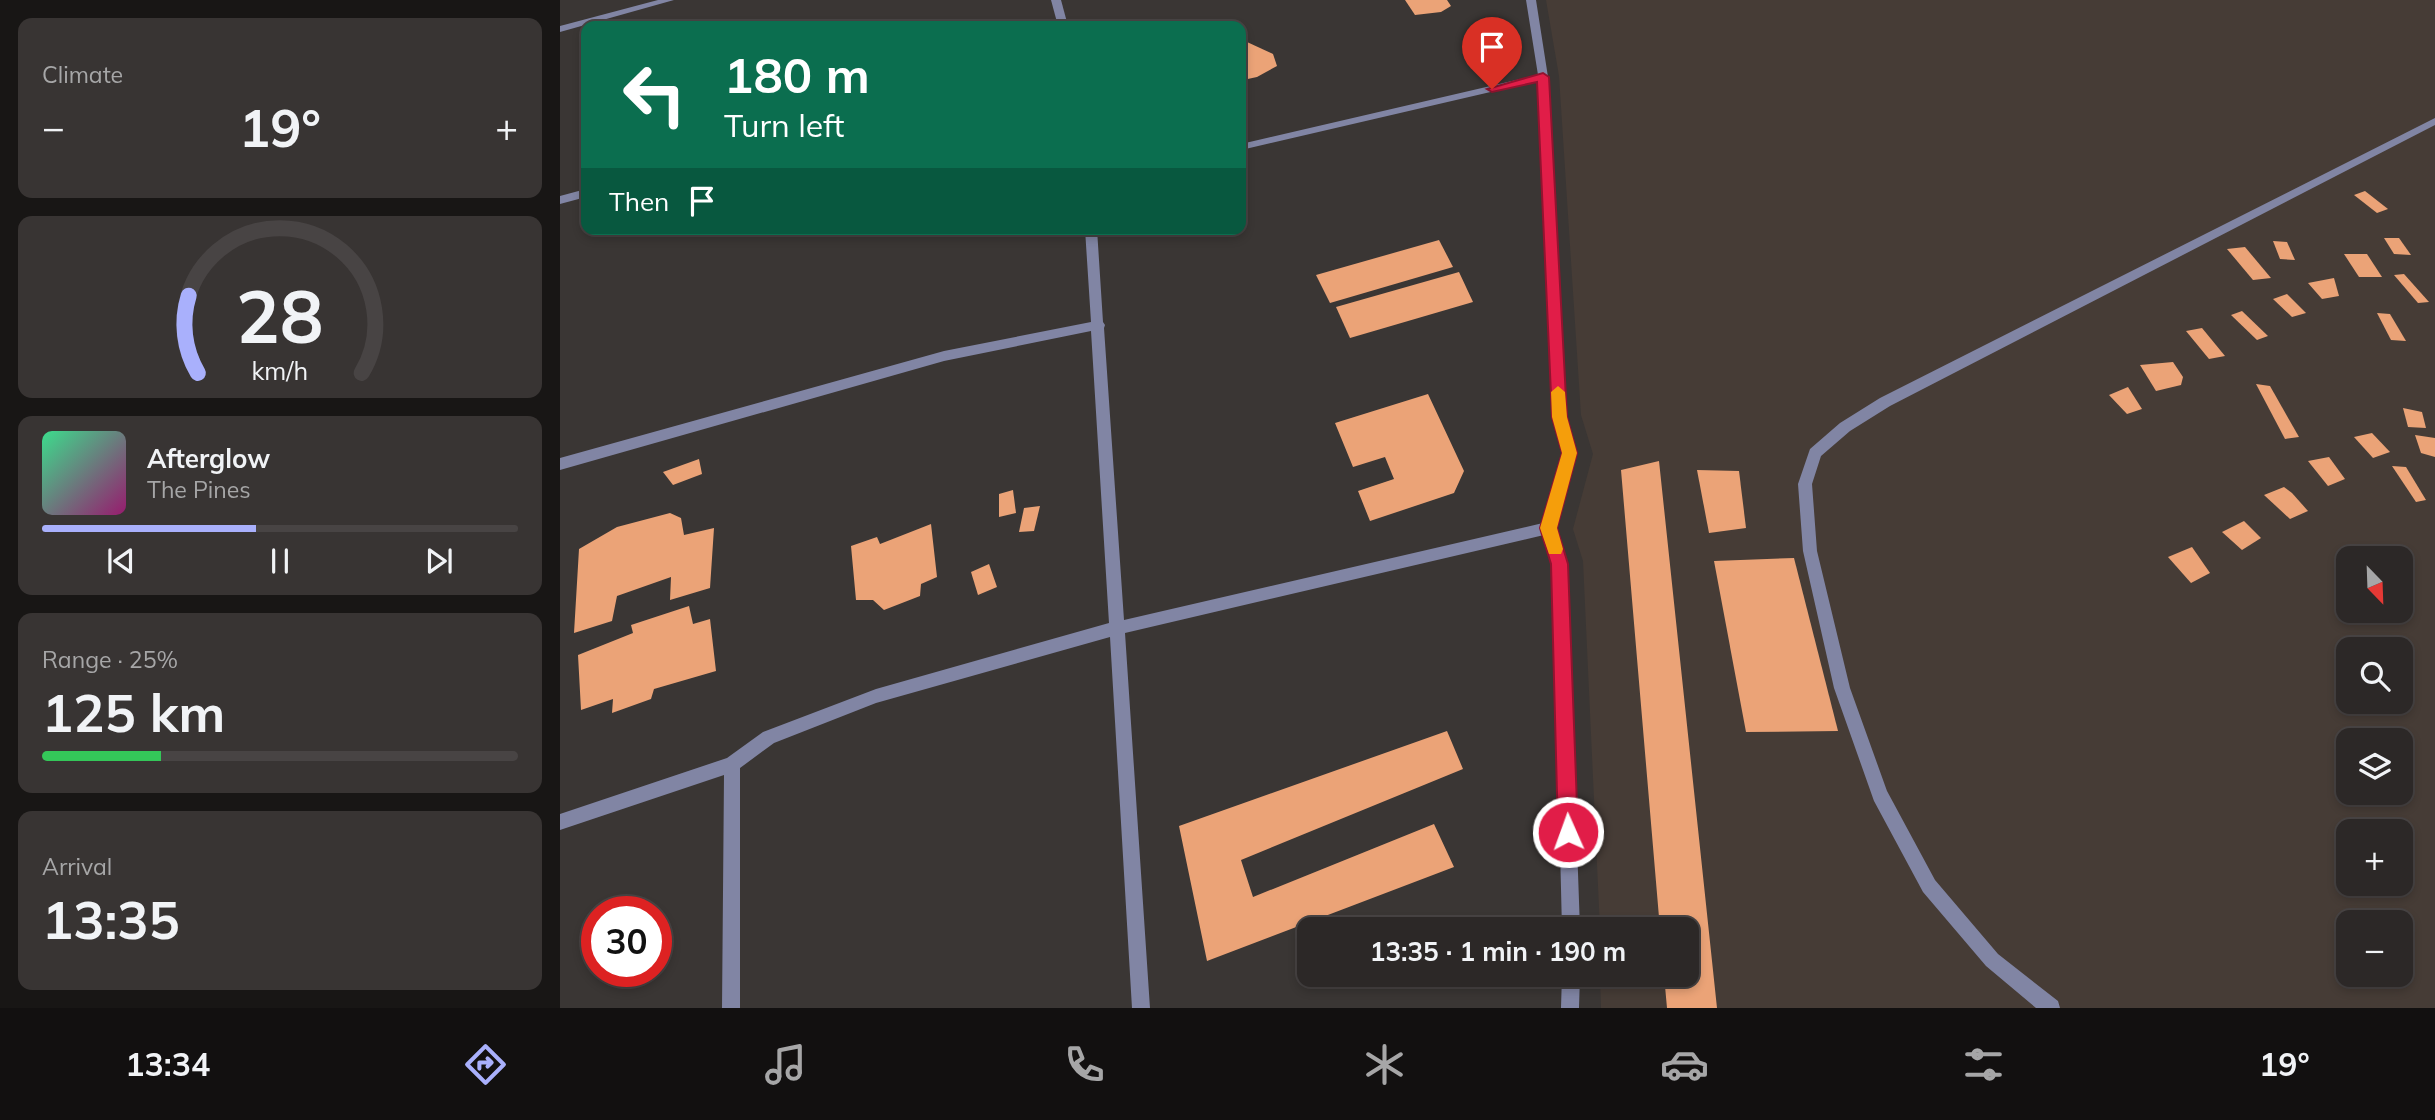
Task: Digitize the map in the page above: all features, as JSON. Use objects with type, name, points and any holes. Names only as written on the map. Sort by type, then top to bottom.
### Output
[{"type":"street","points":[[590,21],[669,0]]},
{"type":"street","points":[[1056,0],[1062,21]]},
{"type":"street","points":[[1531,0],[1543,77],[1559,417],[1569,453],[1549,528],[1560,564],[1570,917]]},
{"type":"street","points":[[560,29],[581,23]]},
{"type":"street","points":[[1246,146],[1543,77]]},
{"type":"street","points":[[2051,1008],[1992,960],[1928,886],[1880,795],[1842,688],[1810,551],[1805,484],[1815,453],[1845,426],[1885,402],[2435,121]]},
{"type":"street","points":[[560,200],[581,194]]},
{"type":"street","points":[[1092,235],[1141,1008]]},
{"type":"street","points":[[560,464],[944,356],[1099,325]]},
{"type":"street","points":[[560,822],[732,764],[769,737],[876,696],[1118,628],[1549,528]]},
{"type":"street","points":[[731,1008],[732,764]]},
{"type":"street","points":[[1570,987],[1570,1008]]},
{"type":"shaded area","points":[[1546,0],[2435,0],[2435,1008],[1601,1008],[1600,987],[1699,987],[1699,917],[1599,917],[1583,561],[1573,529],[1593,454],[1581,415],[1559,76]]},
{"type":"building","points":[[1405,0],[1447,0],[1451,6],[1441,12],[1415,15]]},
{"type":"building","points":[[1246,42],[1273,54],[1277,66],[1257,77],[1246,79]]},
{"type":"building","points":[[2365,191],[2388,209],[2377,213],[2354,195]]},
{"type":"building","points":[[2384,238],[2399,238],[2411,255],[2394,254]]},
{"type":"building","points":[[1439,240],[1453,267],[1330,303],[1316,275]]},
{"type":"building","points":[[2273,241],[2287,242],[2295,260],[2280,259]]},
{"type":"building","points":[[2245,247],[2271,278],[2253,280],[2227,249]]},
{"type":"building","points":[[2344,254],[2367,254],[2382,277],[2359,277]]},
{"type":"building","points":[[1459,272],[1473,302],[1350,338],[1336,307]]},
{"type":"building","points":[[2404,274],[2429,302],[2418,303],[2394,275]]},
{"type":"building","points":[[2334,278],[2339,296],[2322,299],[2308,283]]},
{"type":"building","points":[[2287,294],[2306,313],[2292,317],[2273,299]]},
{"type":"building","points":[[2242,311],[2268,336],[2257,340],[2231,315]]},
{"type":"building","points":[[2377,313],[2390,314],[2406,341],[2391,340]]},
{"type":"building","points":[[2202,328],[2225,356],[2209,359],[2186,331]]},
{"type":"building","points":[[2173,362],[2183,377],[2181,385],[2156,391],[2140,365]]},
{"type":"building","points":[[2256,384],[2270,386],[2299,437],[2285,439]]},
{"type":"building","points":[[2128,387],[2142,409],[2127,414],[2109,395]]},
{"type":"building","points":[[1428,394],[1464,471],[1454,493],[1370,521],[1358,491],[1394,479],[1385,457],[1353,467],[1335,423]]},
{"type":"building","points":[[2403,408],[2422,412],[2426,428],[2408,427]]},
{"type":"building","points":[[2372,433],[2390,452],[2373,458],[2354,437]]},
{"type":"building","points":[[2415,435],[2435,438],[2435,457],[2421,453]]},
{"type":"building","points":[[2329,457],[2345,479],[2328,486],[2308,461]]},
{"type":"building","points":[[699,459],[702,474],[673,485],[663,472]]},
{"type":"building","points":[[1659,461],[1717,1008],[1667,1008],[1665,987],[1699,987],[1699,917],[1659,917],[1621,470]]},
{"type":"building","points":[[2392,466],[2406,467],[2426,500],[2416,502]]},
{"type":"building","points":[[1697,470],[1739,471],[1746,528],[1709,533]]},
{"type":"building","points":[[2284,487],[2308,511],[2290,519],[2264,495]]},
{"type":"building","points":[[1013,490],[1016,513],[999,517],[999,494]]},
{"type":"building","points":[[1040,506],[1034,531],[1019,532],[1024,508]]},
{"type":"building","points":[[670,513],[681,518],[684,535],[714,528],[710,588],[670,600],[671,577],[617,596],[612,621],[574,633],[579,549],[617,527]]},
{"type":"building","points":[[2244,521],[2261,538],[2242,550],[2222,532]]},
{"type":"building","points":[[931,524],[937,577],[921,584],[920,596],[884,610],[873,600],[856,600],[851,546],[877,537],[880,544]]},
{"type":"building","points":[[2192,547],[2210,573],[2191,583],[2168,557]]},
{"type":"building","points":[[1794,558],[1838,731],[1746,732],[1714,561]]},
{"type":"building","points":[[989,564],[997,587],[978,595],[971,572]]},
{"type":"building","points":[[689,606],[693,624],[710,619],[716,671],[654,689],[651,699],[612,713],[613,699],[581,710],[578,655],[633,633],[631,625]]},
{"type":"building","points":[[1447,731],[1463,769],[1241,860],[1253,897],[1434,824],[1454,867],[1323,917],[1297,917],[1297,927],[1207,961],[1179,826]]},
{"type":"slow traffic","points":[[1555,549],[1549,528],[1569,453],[1559,417],[1558,392]]},
{"type":"route","points":[[1492,89],[1543,77],[1559,417],[1569,453],[1549,528],[1560,564],[1568,832]]}]
